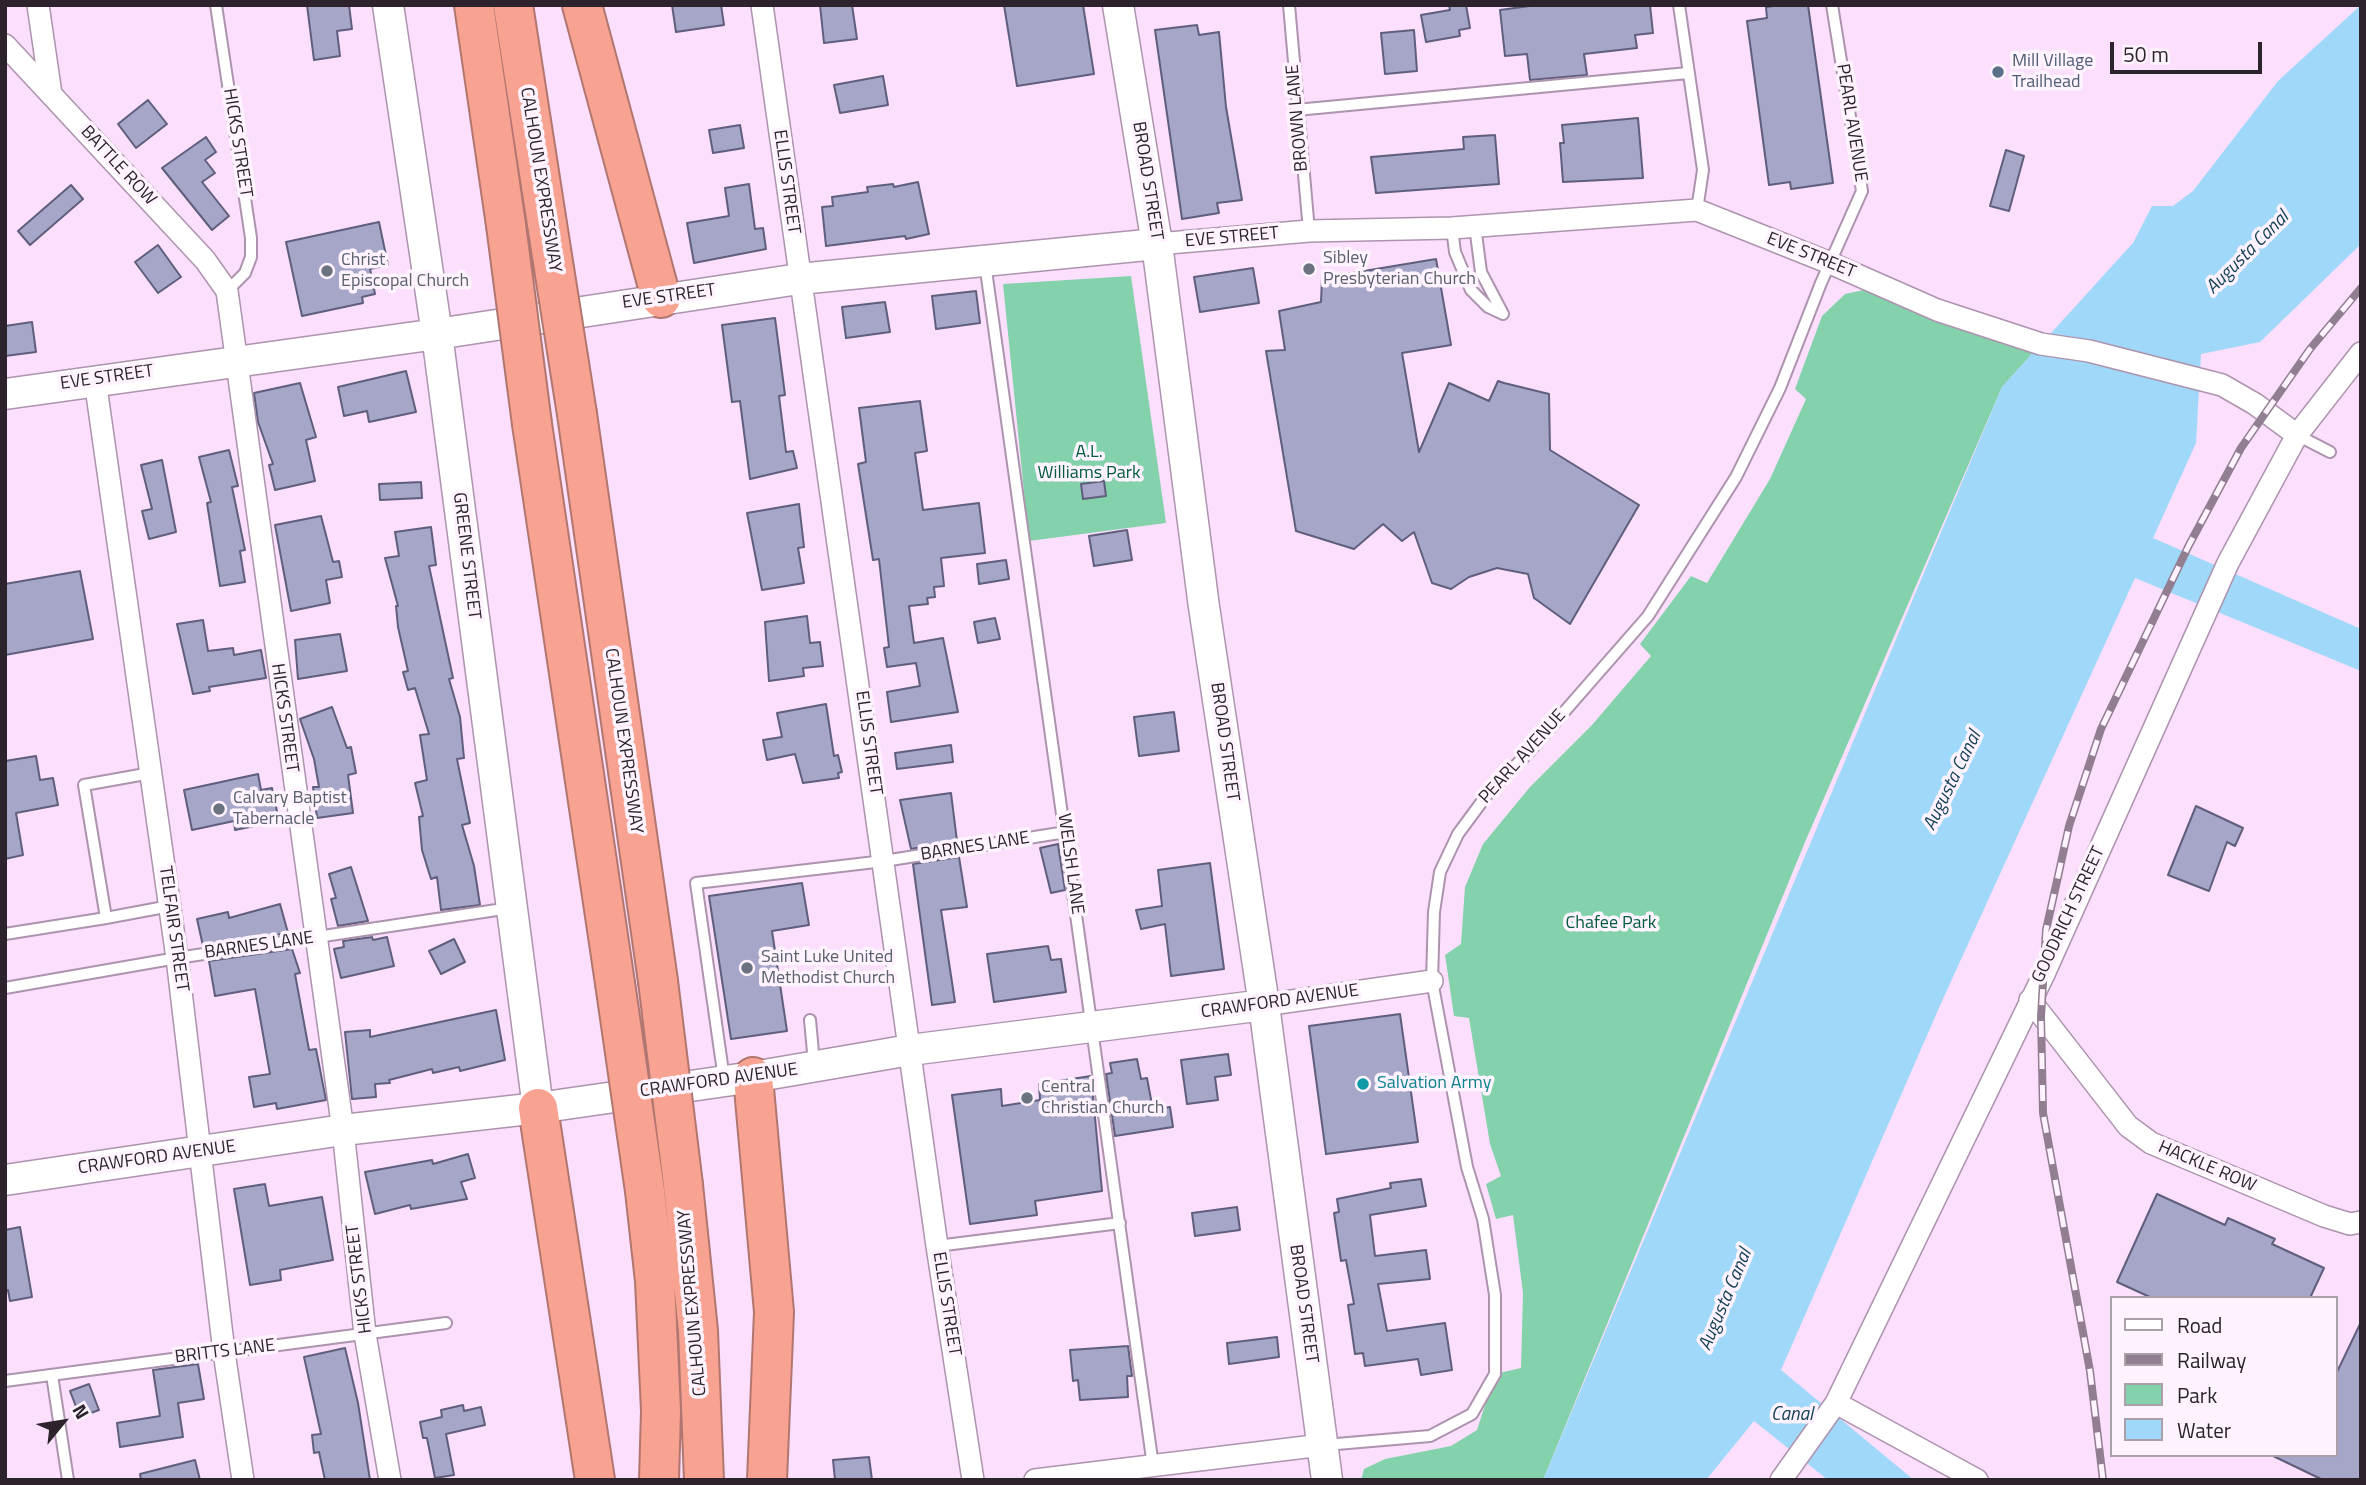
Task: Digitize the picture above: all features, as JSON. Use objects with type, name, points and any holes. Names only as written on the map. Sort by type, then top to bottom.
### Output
[{"type":"highway","name":"CALHOUN EXPRESSWAY","points":[[474,5],[532,424],[645,1191],[655,1281],[660,1411],[659,1480]]},
{"type":"highway","name":"CALHOUN EXPRESSWAY","points":[[513,5],[577,414],[658,981],[698,1331],[704,1480]]},
{"type":"highway","points":[[582,5],[661,298]]},
{"type":"highway","points":[[739,1078],[774,1312],[767,1480]]},
{"type":"highway","points":[[538,1108],[595,1480]]},
{"type":"street","points":[[38,5],[51,94]]},
{"type":"street","name":"GREENE STREET","points":[[388,5],[437,334],[538,1108]]},
{"type":"street","name":"ELLIS STREET","points":[[762,5],[937,1247],[974,1480]]},
{"type":"street","name":"BROAD STREET","points":[[1118,5],[1157,244],[1202,594],[1264,1005],[1327,1480]]},
{"type":"street","name":"BATTLE ROW","points":[[5,45],[205,260],[227,291]]},
{"type":"street","name":"EVE STREET","points":[[5,394],[235,359],[437,334],[799,278],[985,263],[1309,231],[1452,228],[1697,210],[1830,263],[1937,310],[2040,344],[2089,351],[2236,392],[2297,435]]},
{"type":"street","name":"HICKS STREET","points":[[227,291],[314,938],[343,1130],[365,1334],[390,1480]]},
{"type":"street","name":"GOODRICH STREET","points":[[1786,1473],[1835,1404],[2030,1000],[2228,563],[2297,435],[2361,353]]},
{"type":"street","name":"TELFAIR STREET","points":[[95,380],[177,958],[224,1352],[243,1480]]},
{"type":"street","name":"CRAWFORD AVENUE","points":[[5,1180],[343,1130],[538,1108],[910,1050],[1432,981]]},
{"type":"street","name":"HACKLE ROW","points":[[2030,1000],[2129,1126],[2151,1143],[2325,1216],[2350,1224],[2361,1222]]},
{"type":"street","points":[[1835,1404],[1977,1480]]},
{"type":"street","points":[[1035,1480],[1322,1445],[1309,1480]]},
{"type":"lane","name":"HICKS STREET","points":[[216,5],[251,238],[251,257],[245,273],[227,291]]},
{"type":"lane","name":"BROWN LANE","points":[[1289,5],[1296,110],[1309,231]]},
{"type":"lane","points":[[1679,5],[1703,170],[1697,210]]},
{"type":"lane","name":"PEARL AVENUE","points":[[1322,1445],[1430,1436],[1472,1414],[1495,1374],[1496,1295],[1483,1219],[1467,1167],[1432,981],[1434,912],[1440,872],[1458,834],[1489,792],[1530,751],[1648,615],[1736,477],[1780,388],[1862,191],[1832,5]]},
{"type":"lane","points":[[1296,110],[1688,73]]},
{"type":"lane","points":[[1452,228],[1455,252],[1471,290],[1488,307],[1503,314],[1481,272],[1475,226]]},
{"type":"lane","name":"WELSH LANE","points":[[985,263],[1153,1466]]},
{"type":"lane","points":[[2297,435],[2330,452]]},
{"type":"lane","points":[[106,918],[84,785],[151,773]]},
{"type":"lane","name":"BARNES LANE","points":[[739,1078],[696,883],[884,861],[1066,832]]},
{"type":"lane","points":[[5,934],[170,906]]},
{"type":"lane","name":"BARNES LANE","points":[[5,988],[177,958],[513,908]]},
{"type":"lane","points":[[810,1020],[815,1066]]},
{"type":"lane","points":[[937,1247],[1120,1223]]},
{"type":"lane","name":"BRITTS LANE","points":[[5,1381],[446,1324]]},
{"type":"lane","points":[[52,1374],[68,1480]]},
{"type":"green space","name":"A.L. Williams Park","points":[[1131,276],[1166,523],[1029,541],[1003,284]]},
{"type":"green space","name":"Chafee Park","points":[[1882,286],[2041,344],[2002,387],[1805,842],[1543,1480],[1361,1480],[1364,1469],[1385,1459],[1451,1446],[1477,1430],[1495,1374],[1521,1368],[1523,1293],[1513,1215],[1496,1219],[1486,1184],[1501,1176],[1490,1144],[1469,1018],[1454,1016],[1445,955],[1461,944],[1465,887],[1483,844],[1530,787],[1592,725],[1651,656],[1640,644],[1691,576],[1707,583],[1770,479],[1806,399],[1795,389],[1822,316],[1845,294]]},
{"type":"water","points":[[2361,5],[2361,244],[2260,342],[2201,354],[2196,443],[2153,538],[2361,629],[2361,671],[2135,578],[1942,1001],[1781,1370],[1914,1480],[1828,1480],[1754,1421],[1706,1480],[1543,1480],[2002,387],[2133,243],[2152,206],[2173,206],[2193,191],[2278,81]]},
{"type":"building","points":[[307,5],[349,5],[352,29],[337,31],[340,56],[314,60]]},
{"type":"building","points":[[672,5],[721,5],[724,25],[676,32]]},
{"type":"building","points":[[820,5],[852,5],[857,39],[824,43]]},
{"type":"building","points":[[1004,5],[1083,5],[1094,74],[1017,86]]},
{"type":"building","points":[[1449,5],[1466,5],[1470,28],[1459,30],[1460,36],[1426,42],[1421,15],[1450,10]]},
{"type":"building","points":[[1537,5],[1650,5],[1653,33],[1635,35],[1637,48],[1584,54],[1587,75],[1530,80],[1527,54],[1505,56],[1500,10]]},
{"type":"building","points":[[1808,5],[1833,183],[1791,189],[1790,182],[1769,185],[1747,21],[1767,18],[1766,7]]},
{"type":"building","points":[[1197,25],[1199,35],[1219,32],[1226,107],[1242,200],[1217,203],[1219,213],[1182,219],[1155,30]]},
{"type":"building","points":[[1414,30],[1417,71],[1385,74],[1381,33]]},
{"type":"building","points":[[883,76],[888,105],[840,113],[834,85]]},
{"type":"building","points":[[148,100],[167,124],[136,148],[118,124]]},
{"type":"building","points":[[1638,118],[1643,178],[1563,182],[1560,143],[1564,143],[1562,125]]},
{"type":"building","points":[[740,125],[744,148],[713,153],[709,130]]},
{"type":"building","points":[[1495,135],[1499,184],[1376,193],[1371,157],[1464,149],[1463,137]]},
{"type":"building","points":[[206,137],[216,152],[205,160],[215,173],[202,182],[229,216],[212,230],[162,168]]},
{"type":"building","points":[[2006,150],[2024,156],[2009,211],[1990,206]]},
{"type":"building","points":[[918,182],[929,234],[906,239],[905,236],[826,246],[822,207],[833,206],[832,197],[868,192],[867,187],[893,184],[894,187]]},
{"type":"building","points":[[749,184],[755,229],[763,228],[766,249],[694,263],[687,223],[729,216],[725,188]]},
{"type":"building","points":[[71,185],[83,199],[30,245],[18,231]]},
{"type":"building","points":[[379,222],[388,265],[370,269],[375,294],[362,297],[363,303],[302,316],[286,242]]},
{"type":"building","points":[[158,245],[181,277],[158,293],[135,262]]},
{"type":"building","points":[[1436,259],[1451,345],[1402,353],[1419,452],[1449,383],[1489,401],[1498,381],[1549,394],[1550,450],[1639,505],[1570,624],[1534,598],[1528,574],[1497,568],[1469,577],[1451,589],[1432,583],[1414,532],[1402,541],[1383,524],[1354,549],[1296,531],[1266,351],[1285,350],[1279,311],[1321,302],[1322,278]]},
{"type":"building","points":[[1253,268],[1259,303],[1200,312],[1194,277]]},
{"type":"building","points":[[976,291],[980,323],[936,329],[932,296]]},
{"type":"building","points":[[885,302],[890,332],[846,338],[842,307]]},
{"type":"building","points":[[775,318],[785,395],[779,396],[786,452],[793,451],[797,468],[750,479],[740,401],[732,402],[722,325]]},
{"type":"building","points":[[32,322],[36,352],[5,356],[5,326]]},
{"type":"building","points":[[406,371],[416,412],[369,422],[367,411],[344,416],[338,387]]},
{"type":"building","points":[[300,383],[316,437],[306,440],[315,481],[275,490],[269,465],[273,464],[258,422],[254,393]]},
{"type":"building","points":[[920,401],[927,451],[915,453],[923,510],[979,503],[985,553],[941,558],[944,586],[934,587],[935,597],[927,598],[928,604],[909,606],[914,643],[943,638],[958,712],[891,722],[887,692],[920,686],[916,663],[887,667],[884,648],[889,647],[879,559],[873,560],[858,464],[866,462],[859,408]]},
{"type":"building","points":[[229,450],[238,486],[232,487],[245,550],[240,551],[245,582],[220,586],[207,503],[211,502],[199,457]]},
{"type":"building","points":[[162,460],[176,532],[149,539],[142,511],[152,509],[141,465]]},
{"type":"building","points":[[1104,481],[1106,496],[1083,499],[1081,484]]},
{"type":"building","points":[[421,482],[422,498],[380,500],[379,484]]},
{"type":"building","points":[[799,504],[804,547],[798,548],[804,583],[762,590],[747,513]]},
{"type":"building","points":[[321,516],[333,562],[339,561],[342,577],[326,580],[330,603],[291,611],[275,525]]},
{"type":"building","points":[[431,527],[436,565],[429,566],[453,678],[449,679],[460,717],[464,758],[457,759],[470,823],[462,825],[474,866],[480,905],[441,910],[437,877],[431,879],[422,850],[419,817],[423,816],[415,783],[427,780],[420,735],[429,734],[415,688],[408,690],[403,672],[408,671],[398,627],[398,606],[385,558],[399,556],[395,532]]},
{"type":"building","points":[[1127,530],[1132,560],[1094,566],[1089,536]]},
{"type":"building","points":[[1006,560],[1009,579],[979,584],[977,564]]},
{"type":"building","points":[[80,571],[93,639],[5,655],[5,584]]},
{"type":"building","points":[[807,616],[810,643],[820,642],[823,666],[803,668],[804,676],[769,681],[765,622]]},
{"type":"building","points":[[995,618],[1000,639],[978,643],[974,622]]},
{"type":"building","points":[[203,620],[208,651],[233,648],[234,655],[261,650],[266,678],[209,687],[210,691],[193,694],[177,624]]},
{"type":"building","points":[[340,634],[347,671],[298,679],[295,640]]},
{"type":"building","points":[[826,704],[834,756],[838,755],[842,772],[838,773],[839,778],[803,783],[795,754],[767,760],[763,740],[782,737],[777,713]]},
{"type":"building","points":[[332,707],[347,748],[351,747],[356,773],[348,775],[353,813],[317,818],[313,787],[319,787],[314,759],[300,719]]},
{"type":"building","points":[[1174,712],[1179,751],[1139,756],[1134,717]]},
{"type":"building","points":[[951,745],[953,762],[897,769],[895,753]]},
{"type":"building","points":[[36,756],[40,780],[53,778],[58,805],[16,813],[23,855],[5,859],[5,761]]},
{"type":"building","points":[[258,774],[261,790],[272,788],[279,821],[235,830],[234,821],[192,830],[184,790]]},
{"type":"building","points":[[951,793],[957,841],[911,849],[900,800]]},
{"type":"building","points":[[2196,806],[2243,828],[2235,846],[2227,842],[2209,891],[2168,875]]},
{"type":"building","points":[[1058,844],[1065,890],[1051,893],[1040,848]]},
{"type":"building","points":[[959,857],[967,907],[941,910],[955,1002],[932,1005],[913,864]]},
{"type":"building","points":[[1210,863],[1224,969],[1171,976],[1165,924],[1141,929],[1136,910],[1162,906],[1158,870]]},
{"type":"building","points":[[351,867],[368,921],[338,926],[331,899],[336,898],[329,874]]},
{"type":"building","points":[[802,883],[809,925],[772,931],[787,1031],[731,1039],[709,896]]},
{"type":"building","points":[[280,904],[288,933],[203,946],[197,919],[228,912],[229,918]]},
{"type":"building","points":[[372,937],[373,940],[387,937],[394,966],[341,978],[334,949],[344,947],[343,941]]},
{"type":"building","points":[[454,939],[465,962],[441,974],[429,951]]},
{"type":"building","points":[[1048,946],[1051,960],[1061,959],[1066,992],[994,1002],[987,954]]},
{"type":"building","points":[[292,949],[300,973],[295,974],[309,1050],[316,1049],[326,1100],[277,1109],[276,1103],[254,1107],[249,1077],[270,1074],[255,989],[215,996],[209,961]]},
{"type":"building","points":[[496,1010],[505,1060],[460,1071],[459,1067],[433,1073],[432,1069],[389,1080],[390,1083],[375,1084],[376,1097],[352,1099],[345,1032],[370,1030],[370,1037]]},
{"type":"building","name":"Salvation Army","points":[[1400,1014],[1418,1142],[1326,1154],[1309,1026]]},
{"type":"building","points":[[1228,1054],[1231,1075],[1215,1077],[1218,1100],[1187,1104],[1181,1060]]},
{"type":"building","points":[[1137,1059],[1141,1079],[1147,1078],[1153,1110],[1170,1107],[1173,1127],[1115,1136],[1106,1074],[1112,1073],[1110,1063]]},
{"type":"building","points":[[1091,1076],[1102,1191],[1035,1201],[1037,1215],[970,1224],[952,1095],[1001,1089],[1002,1106],[1040,1100],[1039,1084]]},
{"type":"building","points":[[468,1154],[475,1178],[461,1182],[467,1199],[411,1209],[410,1205],[375,1214],[365,1172],[432,1160],[433,1164]]},
{"type":"building","points":[[1421,1179],[1426,1206],[1370,1215],[1375,1256],[1426,1250],[1430,1279],[1378,1284],[1387,1331],[1445,1323],[1452,1370],[1421,1375],[1418,1359],[1365,1366],[1363,1353],[1355,1354],[1348,1305],[1354,1304],[1346,1260],[1341,1261],[1334,1213],[1339,1212],[1337,1199],[1391,1188],[1390,1183]]},
{"type":"building","points":[[265,1184],[269,1206],[322,1197],[333,1260],[280,1270],[281,1280],[250,1285],[234,1189]]},
{"type":"building","points":[[2157,1194],[2225,1225],[2228,1218],[2275,1239],[2272,1244],[2324,1268],[2311,1296],[2148,1296],[2117,1282]]},
{"type":"building","points":[[1237,1207],[1240,1230],[1195,1236],[1192,1213]]},
{"type":"building","points":[[20,1227],[32,1297],[10,1301],[8,1290],[5,1291],[5,1230]]},
{"type":"building","points":[[2361,1322],[2361,1480],[2323,1480],[2275,1457],[2338,1457],[2338,1370]]},
{"type":"building","points":[[1277,1337],[1279,1357],[1229,1364],[1227,1343]]},
{"type":"building","points":[[1128,1346],[1132,1376],[1127,1376],[1128,1397],[1080,1400],[1078,1380],[1073,1381],[1070,1350]]},
{"type":"building","points":[[345,1348],[358,1403],[370,1480],[325,1480],[319,1452],[314,1453],[312,1435],[321,1434],[304,1357]]},
{"type":"building","points":[[198,1364],[204,1399],[178,1403],[183,1437],[120,1447],[117,1423],[160,1416],[153,1370]]},
{"type":"building","points":[[89,1384],[99,1410],[80,1417],[70,1391]]},
{"type":"building","points":[[463,1405],[464,1411],[481,1407],[485,1425],[446,1434],[454,1475],[435,1478],[427,1438],[423,1438],[420,1422],[442,1417],[441,1410]]},
{"type":"building","points":[[869,1457],[872,1480],[835,1480],[833,1460]]},
{"type":"building","points":[[195,1460],[200,1480],[141,1480],[140,1474]]},
{"type":"railway","points":[[2103,1480],[2090,1371],[2043,1113],[2041,1017],[2046,930],[2069,826],[2101,729],[2189,545],[2241,448],[2310,349],[2361,288]]},
{"type":"place","name":"Mill Village Trailhead","points":[[1998,72]]},
{"type":"place","name":"Sibley Presbyterian Church","points":[[1309,269]]},
{"type":"place","name":"Christ Episcopal Church","points":[[327,271]]},
{"type":"place","name":"Calvary Baptist Tabernacle","points":[[219,809]]},
{"type":"place","name":"Saint Luke United Methodist Church","points":[[747,968]]},
{"type":"place","name":"Salvation Army","points":[[1363,1084]]},
{"type":"place","name":"Central Christian Church","points":[[1027,1098]]},
{"type":"water label","name":"Augusta Canal","points":[[2248,253]]},
{"type":"water label","name":"Augusta Canal","points":[[1953,781]]},
{"type":"water label","name":"Augusta Canal","points":[[1726,1300]]},
{"type":"water label","name":"Canal","points":[[1792,1415]]}]
